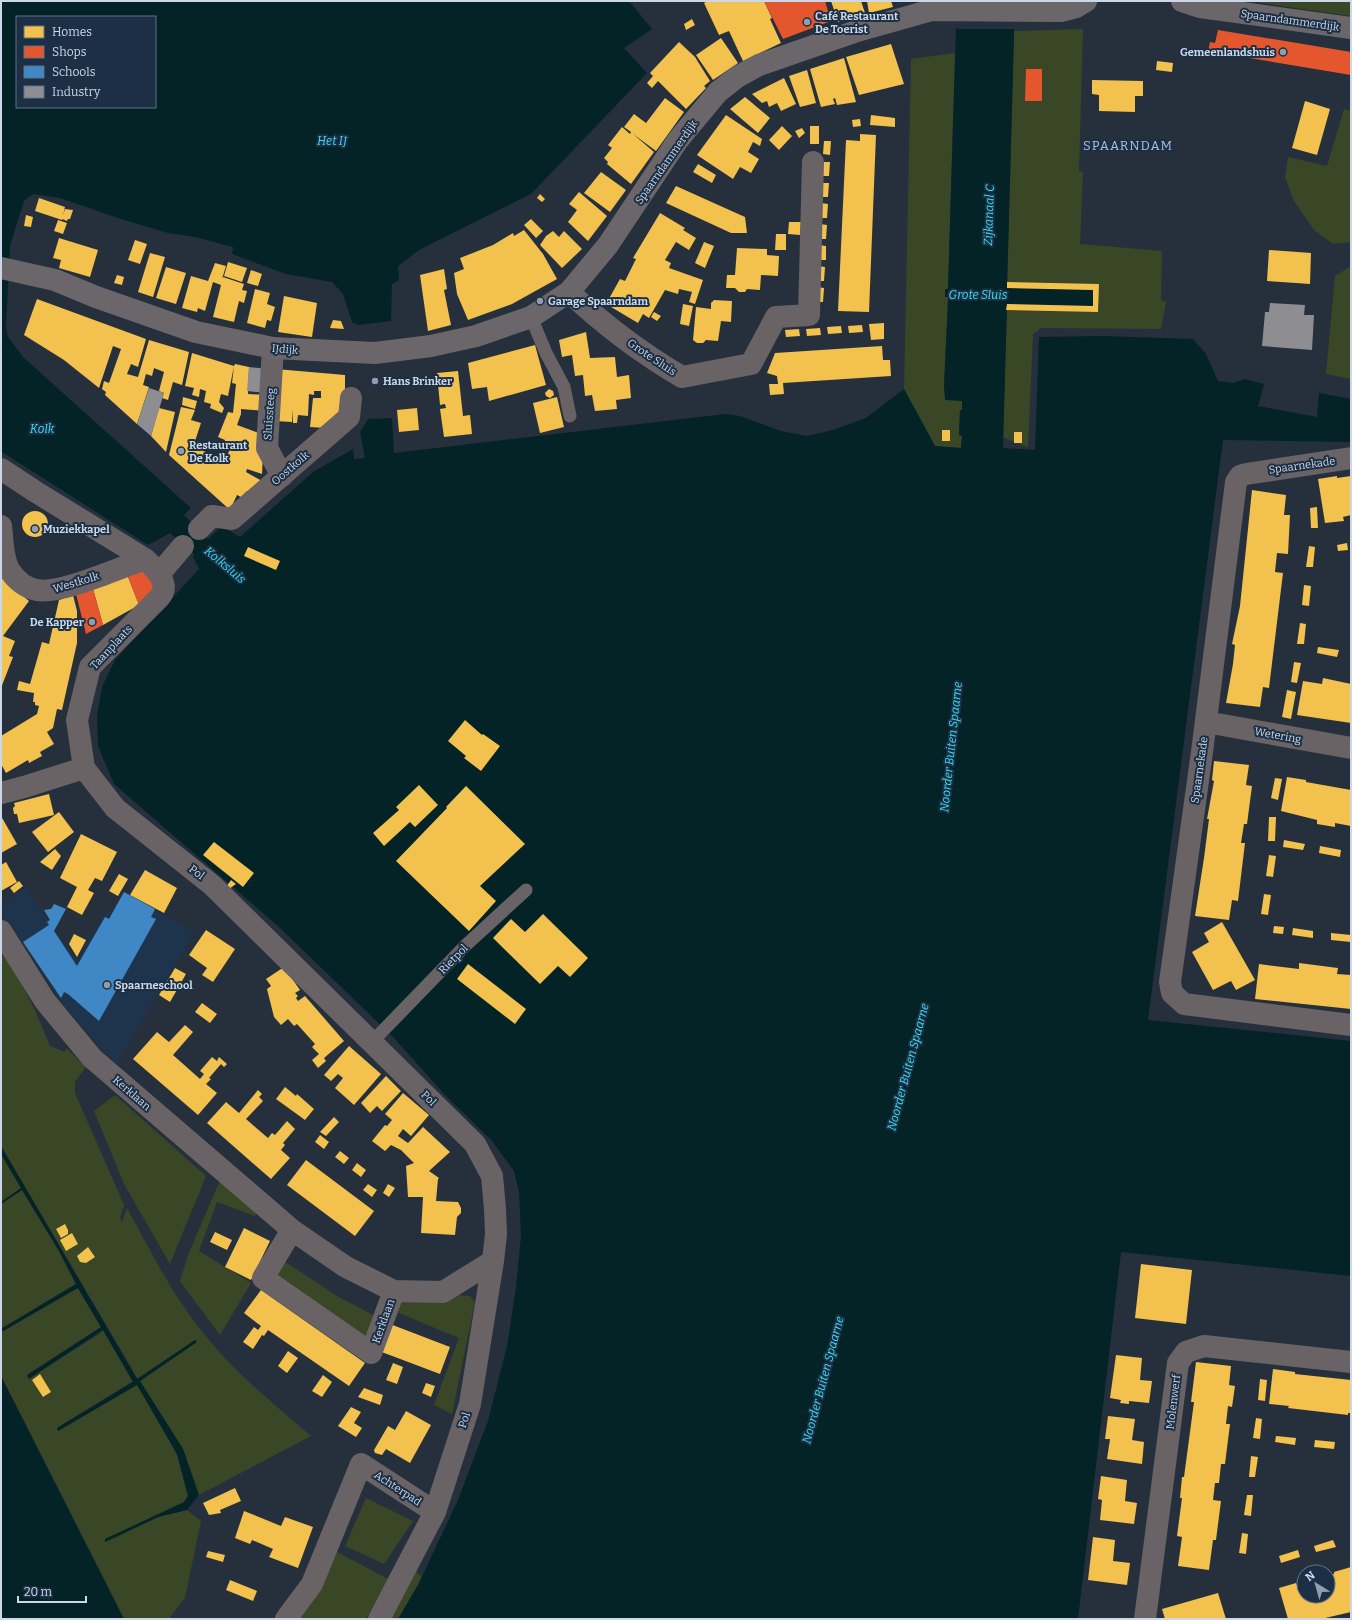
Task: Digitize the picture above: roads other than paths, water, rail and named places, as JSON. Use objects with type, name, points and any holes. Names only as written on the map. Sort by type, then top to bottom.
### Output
[{"type":"street","name":"Spaarndammerdijk","points":[[570,292],[608,245],[678,140],[718,92],[737,77],[760,65],[932,6],[959,10],[1061,11],[1076,7],[1086,1]]},
{"type":"street","name":"Spaarndammerdijk","points":[[1182,1],[1200,7],[1351,28]]},
{"type":"street","name":"Grote Sluis","points":[[570,292],[600,320],[651,358],[682,377],[751,364],[776,317],[809,315],[813,162]]},
{"type":"street","name":"IJdijk","points":[[9,269],[55,280],[104,300],[196,332],[273,348],[375,353],[431,346],[476,336],[531,317],[570,292]]},
{"type":"street","name":"Sluissteeg","points":[[273,348],[267,448],[282,476]]},
{"type":"street","name":"Oostkolk","points":[[206,522],[232,519],[349,417],[351,398]]},
{"type":"street","name":"Spaarnekade","points":[[1351,458],[1246,474],[1240,476],[1236,482],[1206,722],[1170,982],[1172,993],[1184,1004],[1351,1025]]},
{"type":"street","points":[[1,469],[152,566],[183,546]]},
{"type":"street","name":"Westkolk","points":[[1,526],[6,563],[10,571],[22,583],[38,591],[47,591],[152,566]]},
{"type":"street","name":"Taanplaats","points":[[84,768],[77,720],[90,667],[164,593],[152,566]]},
{"type":"street","name":"Wetering","points":[[1206,722],[1351,748]]},
{"type":"street","points":[[1,792],[24,787],[84,768]]},
{"type":"street","name":"Pol","points":[[84,768],[115,808],[212,884],[287,956],[377,1037],[475,1144],[492,1176],[496,1209],[493,1261],[470,1404],[435,1512],[379,1619]]},
{"type":"street","name":"Kerklaan","points":[[1,931],[45,1001],[92,1058],[292,1230],[346,1267],[394,1291],[443,1292],[493,1261]]},
{"type":"street","name":"Kerklaan","points":[[292,1230],[263,1278],[371,1353],[394,1291]]},
{"type":"street","name":"Molenwerf","points":[[1146,1619],[1178,1363],[1186,1352],[1204,1346],[1351,1362]]},
{"type":"street","name":"Achterpad","points":[[286,1619],[312,1584],[361,1464],[435,1512]]},
{"type":"lane","points":[[531,317],[546,353],[564,387],[570,416]]},
{"type":"lane","name":"Rietpol","points":[[377,1037],[466,945],[526,890]]},
{"type":"water","points":[[1,1],[629,1],[652,29],[624,48],[647,73],[531,194],[419,250],[398,266],[399,280],[392,284],[391,321],[358,325],[352,322],[343,294],[332,282],[286,274],[232,254],[233,247],[195,237],[168,233],[60,198],[33,194],[24,201],[10,246],[6,326],[8,337],[24,358],[191,508],[184,515],[208,539],[222,526],[240,537],[313,472],[353,449],[354,459],[365,458],[360,432],[368,419],[392,418],[394,453],[725,414],[740,416],[781,431],[807,436],[833,430],[866,418],[904,389],[935,446],[961,448],[962,436],[959,435],[960,410],[962,410],[962,401],[945,400],[944,387],[948,300],[948,297],[945,297],[945,289],[948,289],[956,28],[972,28],[1015,1],[1007,288],[1093,290],[1093,306],[1007,304],[1003,448],[1035,450],[1039,337],[1103,336],[1193,339],[1206,354],[1218,381],[1233,383],[1245,379],[1264,384],[1258,406],[1317,417],[1319,393],[1351,399],[1351,442],[1223,440],[1148,1020],[1351,1041],[1351,1276],[1121,1252],[1078,1619],[398,1619],[418,1585],[458,1500],[488,1421],[507,1346],[516,1288],[521,1236],[519,1192],[514,1171],[492,1141],[446,1096],[394,1038],[278,926],[114,784],[98,746],[97,716],[102,687],[115,660],[199,569],[193,557],[194,554],[170,533],[148,545],[2,452]]},
{"type":"water","points":[[1,1146],[137,1379],[195,1340],[197,1342],[140,1381],[183,1449],[199,1495],[187,1510],[158,1517],[105,1542],[105,1539],[184,1502],[188,1496],[177,1454],[137,1385],[58,1431],[57,1428],[133,1382],[103,1330],[29,1379],[27,1375],[101,1327],[78,1288],[3,1331],[1,1329],[76,1284],[59,1251],[22,1190],[1,1204],[1,1202],[21,1188],[1,1154]]},
{"type":"water","points":[[1,1376],[124,1619],[1,1619]]},
{"type":"place","name":"Café Restaurant De Toerist","points":[[807,22]]},
{"type":"place","name":"Gemeenlandshuis","points":[[1283,52]]},
{"type":"place","name":"Garage Spaarndam","points":[[540,301]]},
{"type":"place","name":"Hans Brinker","points":[[375,381]]},
{"type":"place","name":"Restaurant De Kolk","points":[[181,451]]},
{"type":"place","name":"Muziekkapel","points":[[35,529]]},
{"type":"place","name":"De Kapper","points":[[92,622]]},
{"type":"place","name":"Spaarneschool","points":[[107,985]]},
{"type":"district","name":"SPAARNDAM","points":[[1128,145]]},
{"type":"water label","name":"Het IJ","points":[[332,141]]},
{"type":"water label","name":"Zijkanaal C","points":[[989,215]]},
{"type":"water label","name":"Kolk","points":[[42,429]]},
{"type":"water label","name":"Kolksluis","points":[[225,565]]},
{"type":"water label","name":"Noorder Buiten Spaarne","points":[[951,747]]},
{"type":"water label","name":"Noorder Buiten Spaarne","points":[[908,1067]]},
{"type":"water label","name":"Noorder Buiten Spaarne","points":[[823,1380]]}]
